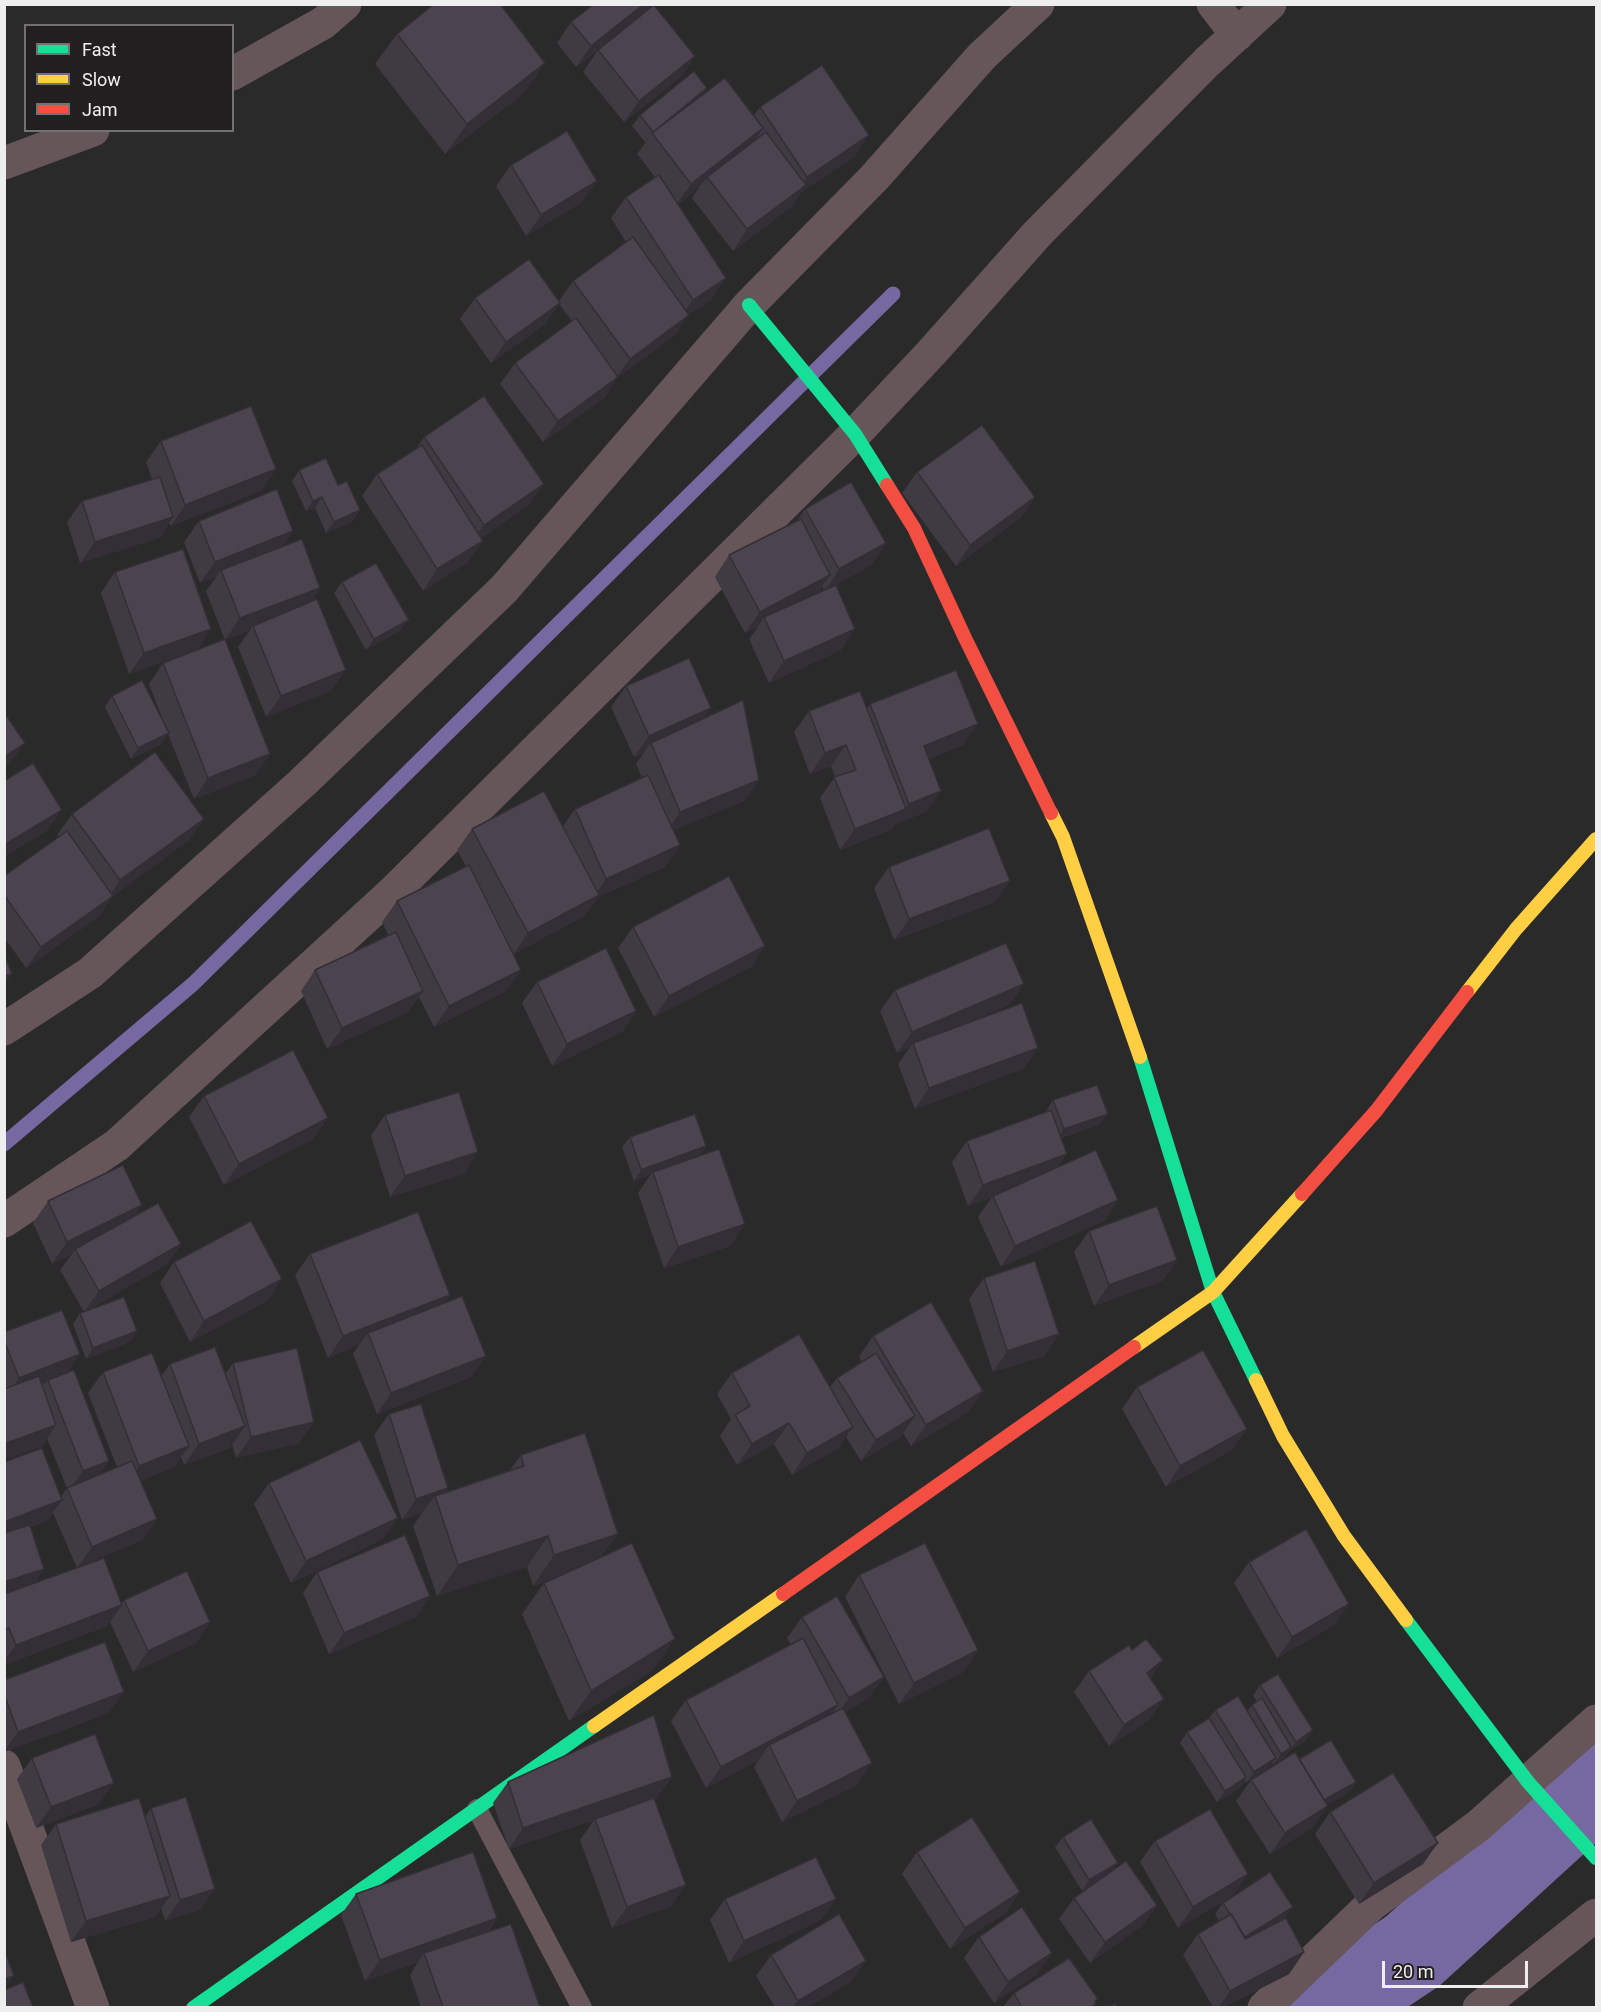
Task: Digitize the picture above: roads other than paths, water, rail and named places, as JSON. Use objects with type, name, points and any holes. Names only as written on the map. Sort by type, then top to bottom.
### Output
[{"type":"street","points":[[234,73],[323,23],[345,4]]},
{"type":"street","points":[[4,1029],[90,973],[302,783],[504,589],[749,305],[874,178],[982,56],[1038,4]]},
{"type":"street","points":[[1213,4],[1237,35]]},
{"type":"street","points":[[4,1221],[117,1145],[383,901],[848,425],[932,352],[1038,233],[1207,62],[1270,4]]},
{"type":"street","points":[[4,162],[87,132]]},
{"type":"street","points":[[749,305],[848,425],[914,528],[965,638],[1063,837],[1123,1006],[1170,1150],[1212,1292],[1283,1436],[1344,1536],[1433,1658],[1535,1789],[1596,1858]]},
{"type":"street","points":[[193,2007],[1212,1292],[1376,1111],[1516,928],[1596,839]]},
{"type":"street","points":[[1264,2007],[1371,1905],[1478,1826],[1535,1789],[1596,1721]]},
{"type":"street","points":[[4,1766],[93,2007]]},
{"type":"street","points":[[1479,2007],[1596,1915]]},
{"type":"lane","points":[[477,1809],[582,2007]]},
{"type":"waterway","points":[[4,1144],[193,984],[893,294]]},
{"type":"waterway","points":[[1328,2008],[1413,1951],[1596,1784]]}]
